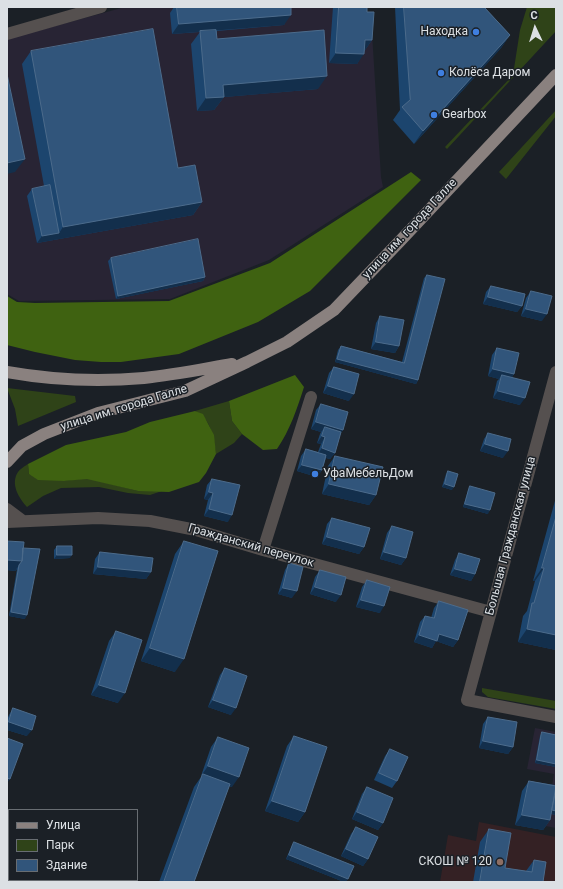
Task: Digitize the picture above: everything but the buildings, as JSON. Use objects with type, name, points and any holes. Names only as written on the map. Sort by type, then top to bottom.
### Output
[{"type":"main road","name":"улица им. города Галле","points":[[7,462],[22,446],[44,434],[98,413],[185,391],[287,342],[334,310],[556,75]]},
{"type":"main road","name":"улица им. города Галле","points":[[7,372],[35,377],[68,380],[145,378],[247,362]]},
{"type":"street","points":[[7,34],[101,7]]},
{"type":"street","name":"Большая Гражданская улица","points":[[556,372],[467,700],[556,717]]},
{"type":"street","points":[[263,550],[311,397]]},
{"type":"street","points":[[7,510],[23,521]]},
{"type":"street","name":"Гражданский переулок","points":[[7,522],[98,518],[150,521],[196,530],[263,550],[491,612]]},
{"type":"shaded area","points":[[125,7],[366,7],[367,16],[371,17],[381,177],[383,187],[269,260],[170,299],[19,301],[7,294],[7,39]]},
{"type":"shaded area","points":[[535,728],[556,732],[556,828],[545,826],[554,774],[527,769]]},
{"type":"shaded area","name":"СКОШ № 120","points":[[479,822],[556,837],[556,882],[440,882],[448,835],[476,841]]},
{"type":"green space","points":[[527,7],[556,7],[556,31],[447,149],[445,147],[513,75],[520,30]]},
{"type":"green space","points":[[556,110],[556,116],[506,179],[499,172]]},
{"type":"green space","points":[[411,172],[421,180],[310,291],[258,322],[179,354],[121,362],[75,360],[7,345],[7,296],[17,302],[35,303],[169,301],[270,263]]},
{"type":"green space","points":[[295,375],[304,387],[293,419],[277,449],[263,450],[242,434],[232,421],[229,401]]},
{"type":"green space","points":[[7,388],[75,396],[76,402],[18,426],[15,409]]},
{"type":"green space","points":[[229,401],[232,421],[242,434],[234,443],[216,454],[211,429],[205,418],[195,411]]},
{"type":"green space","points":[[195,411],[203,414],[214,435],[216,454],[206,473],[199,482],[169,492],[138,491],[87,479],[64,481],[38,480],[29,474],[28,464],[66,445],[126,432],[150,422]]},
{"type":"green space","points":[[28,464],[29,474],[64,481],[87,478],[138,491],[162,491],[150,495],[128,493],[99,487],[61,488],[43,496],[27,507],[16,491],[15,481],[18,472]]},
{"type":"green space","points":[[482,688],[556,701],[556,709],[488,697],[482,692]]},
{"type":"place","name":"Находка","points":[[476,32]]},
{"type":"place","name":"Колёса Даром","points":[[441,73]]},
{"type":"place","name":"Gearbox","points":[[434,115]]},
{"type":"place","name":"УфаМебельДом","points":[[315,474]]},
{"type":"place","name":"СКОШ № 120","points":[[500,862]]}]
